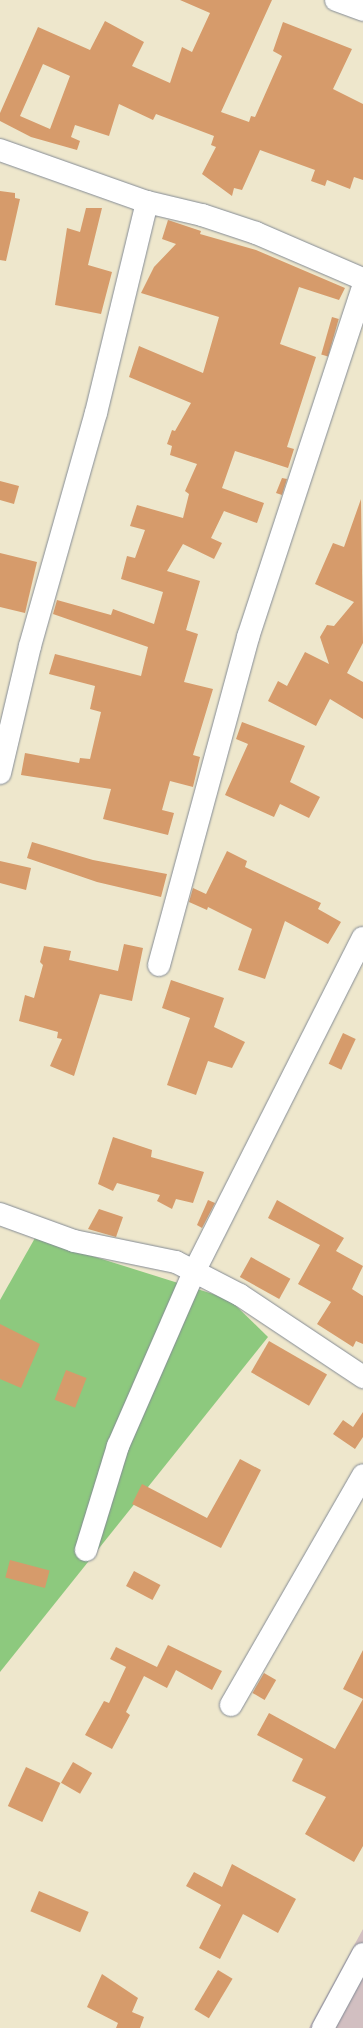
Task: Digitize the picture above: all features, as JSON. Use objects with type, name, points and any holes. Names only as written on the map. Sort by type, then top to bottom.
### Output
[{"type":"street","points":[[336,0],[363,10]]},
{"type":"street","points":[[0,150],[147,202],[202,215],[256,233],[363,279]]},
{"type":"street","points":[[0,773],[30,646],[96,413],[147,202]]},
{"type":"street","points":[[158,965],[248,637],[363,287]]},
{"type":"street","points":[[86,1550],[118,1446],[195,1270],[363,938]]},
{"type":"street","points":[[0,1214],[74,1241],[176,1262],[195,1270],[240,1295],[363,1377]]},
{"type":"street","points":[[231,1705],[363,1475]]},
{"type":"street","points":[[323,2028],[363,1954]]},
{"type":"shaded area","points":[[363,1929],[363,2028],[309,2028]]},
{"type":"green space","points":[[35,1238],[229,1299],[268,1337],[0,1672],[0,1300]]},
{"type":"building","points":[[180,0],[272,0],[221,112],[249,122],[251,116],[255,117],[282,56],[273,51],[283,22],[352,49],[333,89],[363,104],[363,180],[354,177],[350,189],[327,180],[325,186],[311,181],[315,170],[260,150],[242,190],[234,188],[232,196],[202,174],[216,147],[211,145],[214,136],[156,114],[153,120],[119,104],[109,136],[75,125],[71,137],[80,141],[77,150],[31,137],[0,121],[0,113],[38,27],[90,50],[105,21],[144,42],[132,66],[170,83],[182,47],[192,52],[210,13]],"holes":[[[43,64],[70,76],[50,129],[20,116]]]},
{"type":"building","points":[[0,191],[15,193],[15,198],[20,199],[6,261],[0,260]]},
{"type":"building","points":[[86,208],[102,208],[88,265],[112,272],[101,314],[55,305],[67,228],[80,232]]},
{"type":"building","points":[[168,220],[201,231],[200,234],[256,250],[345,288],[339,300],[299,287],[280,344],[316,357],[287,447],[294,449],[288,468],[235,451],[222,488],[264,503],[257,523],[224,511],[211,538],[222,543],[214,559],[183,544],[167,571],[200,581],[186,630],[198,634],[184,682],[213,689],[193,755],[200,757],[193,787],[170,781],[162,810],[174,813],[168,835],[103,819],[111,789],[21,775],[25,753],[79,763],[80,758],[90,759],[101,712],[90,709],[95,686],[49,674],[55,654],[141,676],[148,647],[53,614],[57,600],[111,615],[113,609],[154,624],[163,592],[121,579],[127,556],[135,558],[145,530],[130,526],[137,505],[183,518],[189,494],[185,491],[197,464],[170,455],[172,446],[167,444],[172,430],[175,431],[191,403],[129,377],[139,346],[203,373],[219,317],[141,293],[154,267],[176,244],[162,239]]},
{"type":"building","points":[[332,317],[339,319],[328,356],[321,354]]},
{"type":"building","points":[[282,478],[287,479],[282,495],[276,493]]},
{"type":"building","points":[[0,481],[19,486],[14,504],[0,500]]},
{"type":"building","points":[[361,499],[363,643],[347,673],[363,682],[363,719],[330,699],[316,726],[268,701],[278,681],[287,686],[305,652],[329,664],[320,637],[327,625],[334,626],[354,602],[315,584],[333,543],[344,547]]},
{"type":"building","points":[[0,553],[37,562],[25,613],[0,607]]},
{"type":"building","points":[[242,722],[305,746],[290,782],[320,797],[309,818],[280,804],[274,817],[225,795],[248,744],[236,739]]},
{"type":"building","points":[[32,842],[93,860],[167,874],[161,897],[97,882],[27,858]]},
{"type":"building","points":[[227,851],[247,861],[245,867],[321,903],[318,909],[341,922],[328,944],[285,921],[265,979],[238,970],[252,929],[208,907],[207,910],[189,902],[193,888],[206,894]]},
{"type":"building","points":[[0,861],[31,868],[26,890],[0,883]]},
{"type":"building","points":[[124,944],[143,948],[132,1001],[100,994],[74,1076],[50,1066],[62,1039],[57,1038],[58,1032],[19,1021],[25,995],[34,998],[43,965],[40,962],[44,946],[71,951],[69,960],[118,971]]},
{"type":"building","points":[[171,980],[224,998],[214,1027],[245,1042],[232,1068],[208,1061],[196,1095],[167,1085],[190,1018],[162,1008]]},
{"type":"building","points":[[343,1033],[356,1039],[341,1070],[329,1064]]},
{"type":"building","points":[[113,1137],[152,1150],[151,1157],[204,1172],[193,1203],[176,1199],[172,1209],[157,1201],[160,1195],[117,1183],[113,1191],[98,1184]]},
{"type":"building","points":[[208,1200],[215,1203],[202,1228],[197,1225]]},
{"type":"building","points":[[277,1200],[344,1238],[336,1251],[363,1266],[352,1289],[363,1296],[363,1344],[356,1341],[353,1347],[317,1324],[331,1302],[298,1284],[320,1245],[268,1218]]},
{"type":"building","points":[[99,1209],[123,1217],[116,1237],[88,1229]]},
{"type":"building","points":[[251,1257],[290,1279],[279,1299],[240,1277]]},
{"type":"building","points":[[0,1324],[40,1344],[21,1388],[0,1379]]},
{"type":"building","points":[[269,1341],[327,1374],[309,1406],[251,1372]]},
{"type":"building","points":[[66,1370],[87,1378],[75,1408],[55,1400]]},
{"type":"building","points":[[363,1412],[363,1437],[355,1449],[333,1434],[343,1420],[353,1427]]},
{"type":"building","points":[[240,1459],[261,1470],[221,1548],[132,1504],[142,1484],[207,1518]]},
{"type":"building","points":[[10,1560],[50,1571],[45,1588],[5,1577]]},
{"type":"building","points":[[134,1571],[160,1585],[153,1600],[126,1586]]},
{"type":"building","points":[[168,1645],[222,1671],[212,1690],[176,1670],[167,1688],[144,1676],[126,1712],[130,1715],[112,1749],[85,1735],[104,1701],[109,1703],[126,1667],[110,1659],[116,1647],[157,1667]]},
{"type":"building","points":[[363,1650],[363,1699],[343,1689]]},
{"type":"building","points":[[264,1673],[276,1680],[265,1700],[252,1693]]},
{"type":"building","points":[[363,1699],[363,1846],[354,1862],[305,1834],[326,1797],[292,1781],[303,1759],[257,1735],[269,1713],[335,1749]]},
{"type":"building","points":[[73,1762],[92,1773],[80,1794],[61,1783]]},
{"type":"building","points":[[26,1767],[60,1783],[42,1822],[8,1806]]},
{"type":"building","points":[[232,1864],[296,1899],[278,1933],[243,1914],[220,1959],[199,1948],[221,1905],[186,1886],[194,1872],[222,1887]]},
{"type":"building","points":[[39,1891],[89,1912],[80,1932],[30,1911]]},
{"type":"building","points":[[218,1970],[233,1979],[209,2018],[194,2009]]},
{"type":"building","points":[[102,1974],[138,1998],[132,2012],[144,2017],[140,2028],[116,2028],[118,2023],[87,2007]]}]
